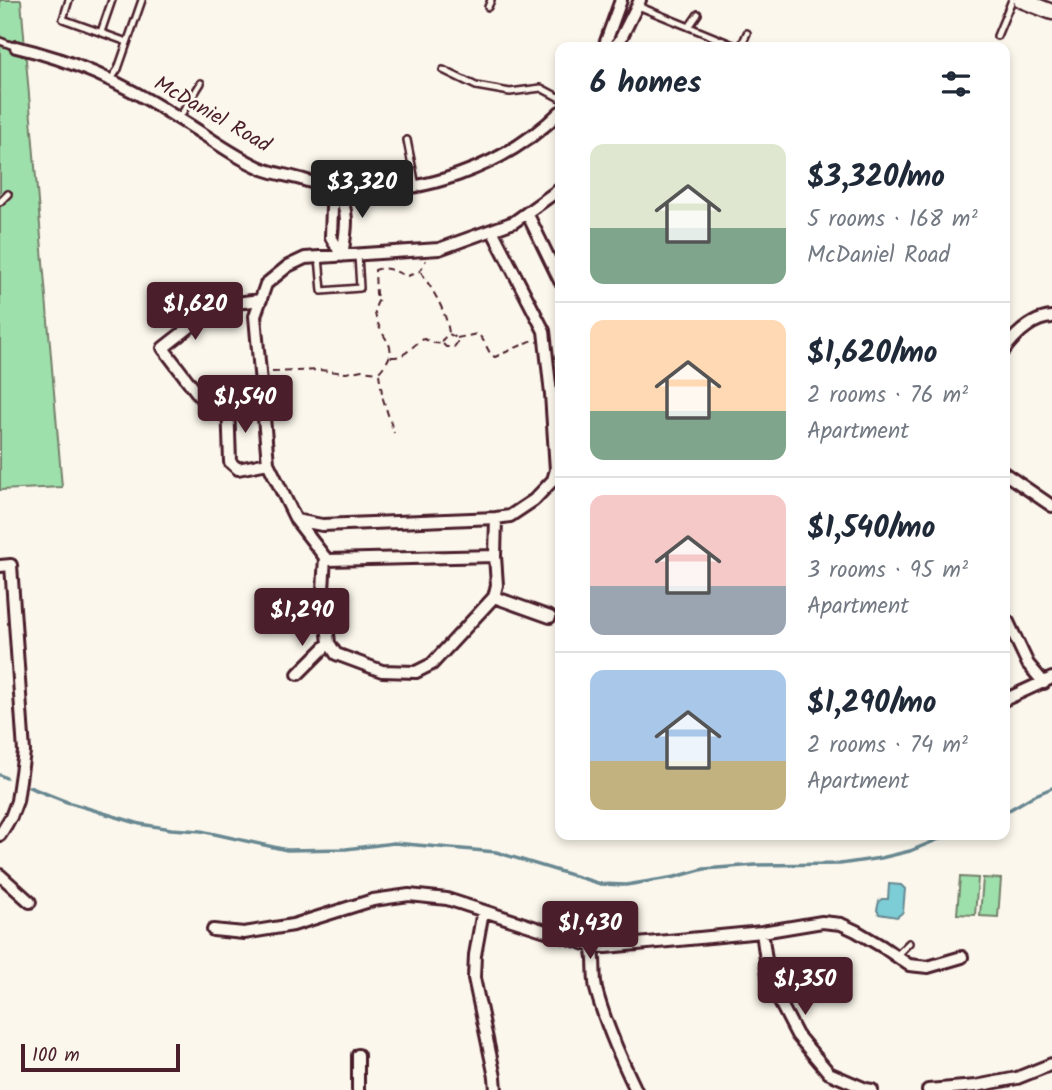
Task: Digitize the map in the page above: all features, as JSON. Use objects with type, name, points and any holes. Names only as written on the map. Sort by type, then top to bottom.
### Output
[{"type":"street","points":[[606,42],[621,0]]},
{"type":"street","points":[[1021,0],[1052,12]]},
{"type":"street","points":[[617,42],[639,3]]},
{"type":"street","name":"McDaniel Road","points":[[16,47],[35,51],[111,79],[263,169],[338,190],[377,190],[446,180],[499,158],[555,117]]},
{"type":"street","points":[[338,190],[332,207],[331,237],[342,256]]},
{"type":"street","points":[[495,556],[327,560],[296,520],[268,463],[256,316],[266,284],[305,258],[439,249],[514,222],[555,193]]},
{"type":"street","points":[[527,213],[555,271]]},
{"type":"street","points":[[492,230],[545,334],[555,411]]},
{"type":"street","points":[[261,300],[218,305],[163,348],[201,398],[228,402],[263,401]]},
{"type":"street","points":[[1010,342],[1032,323],[1052,317]]},
{"type":"street","points":[[228,402],[230,462],[238,470],[268,463]]},
{"type":"street","points":[[296,520],[322,525],[496,519],[510,516],[534,500],[553,480],[555,473]]},
{"type":"street","points":[[1010,477],[1048,503],[1052,489]]},
{"type":"street","points":[[325,557],[323,590],[329,643],[336,653],[382,671],[416,673],[432,664],[494,597],[497,585],[496,519]]},
{"type":"street","points":[[0,566],[11,565],[24,752],[17,802],[0,835]]},
{"type":"street","points":[[494,597],[550,617]]},
{"type":"street","points":[[1010,626],[1028,664],[1048,681],[1010,697]]},
{"type":"street","points":[[298,674],[329,643]]},
{"type":"street","points":[[0,875],[30,902]]},
{"type":"street","points":[[213,930],[244,933],[293,925],[373,900],[409,895],[447,899],[592,946],[606,947],[762,932],[822,922],[841,924],[909,965],[928,967],[962,957]]},
{"type":"street","points":[[483,912],[475,955],[474,978],[496,1090]]},
{"type":"street","points":[[762,932],[769,981],[797,1035],[829,1073],[872,1090]]},
{"type":"street","points":[[592,946],[596,986],[618,1053],[636,1090]]},
{"type":"street","points":[[358,1055],[358,1090]]},
{"type":"street","points":[[928,1090],[976,1086],[1017,1078],[1052,1064]]},
{"type":"lane","points":[[69,0],[63,19],[127,42]]},
{"type":"lane","points":[[101,32],[112,0]]},
{"type":"lane","points":[[111,79],[118,69],[142,0]]},
{"type":"lane","points":[[488,7],[491,0]]},
{"type":"lane","points":[[997,36],[1012,0]]},
{"type":"lane","points":[[639,3],[727,42]]},
{"type":"lane","points":[[689,27],[698,14]]},
{"type":"lane","points":[[742,42],[747,33]]},
{"type":"lane","name":"McDaniel Road","points":[[0,41],[16,47]]},
{"type":"lane","points":[[443,70],[476,86],[510,92],[541,89],[555,96]]},
{"type":"lane","points":[[179,118],[201,83]]},
{"type":"lane","points":[[407,140],[416,186]]},
{"type":"lane","points":[[0,202],[8,194]]},
{"type":"lane","points":[[319,257],[322,291],[360,288],[358,255]]},
{"type":"lane","points":[[896,956],[909,943]]},
{"type":"path","points":[[394,433],[383,399],[379,372],[390,357],[391,345],[378,324],[375,309],[379,299],[374,272],[384,268],[394,269],[408,276],[420,271],[426,262],[425,256]]},
{"type":"path","points":[[420,271],[435,293],[447,319],[449,334]]},
{"type":"path","points":[[449,334],[457,338],[477,334],[495,358],[545,334]]},
{"type":"path","points":[[443,344],[442,340],[449,334]]},
{"type":"path","points":[[390,357],[404,355],[424,339],[454,347],[457,338]]},
{"type":"path","points":[[260,373],[299,370],[379,372]]},
{"type":"green space","points":[[0,0],[21,0],[62,487],[0,490]]},
{"type":"green space","points":[[960,877],[978,878],[975,915],[957,914]]},
{"type":"green space","points":[[983,878],[1001,879],[998,917],[980,916]]},
{"type":"water","points":[[889,884],[901,885],[905,889],[903,912],[897,917],[879,914],[877,910],[879,901],[888,899]]},
{"type":"waterway","points":[[0,775],[6,778]]},
{"type":"waterway","points":[[29,787],[67,802],[140,824],[201,831],[287,850],[346,849],[394,843],[496,852],[601,884],[626,885],[704,869],[840,864],[910,851],[937,840]]},
{"type":"waterway","points":[[1010,809],[1052,788]]}]
